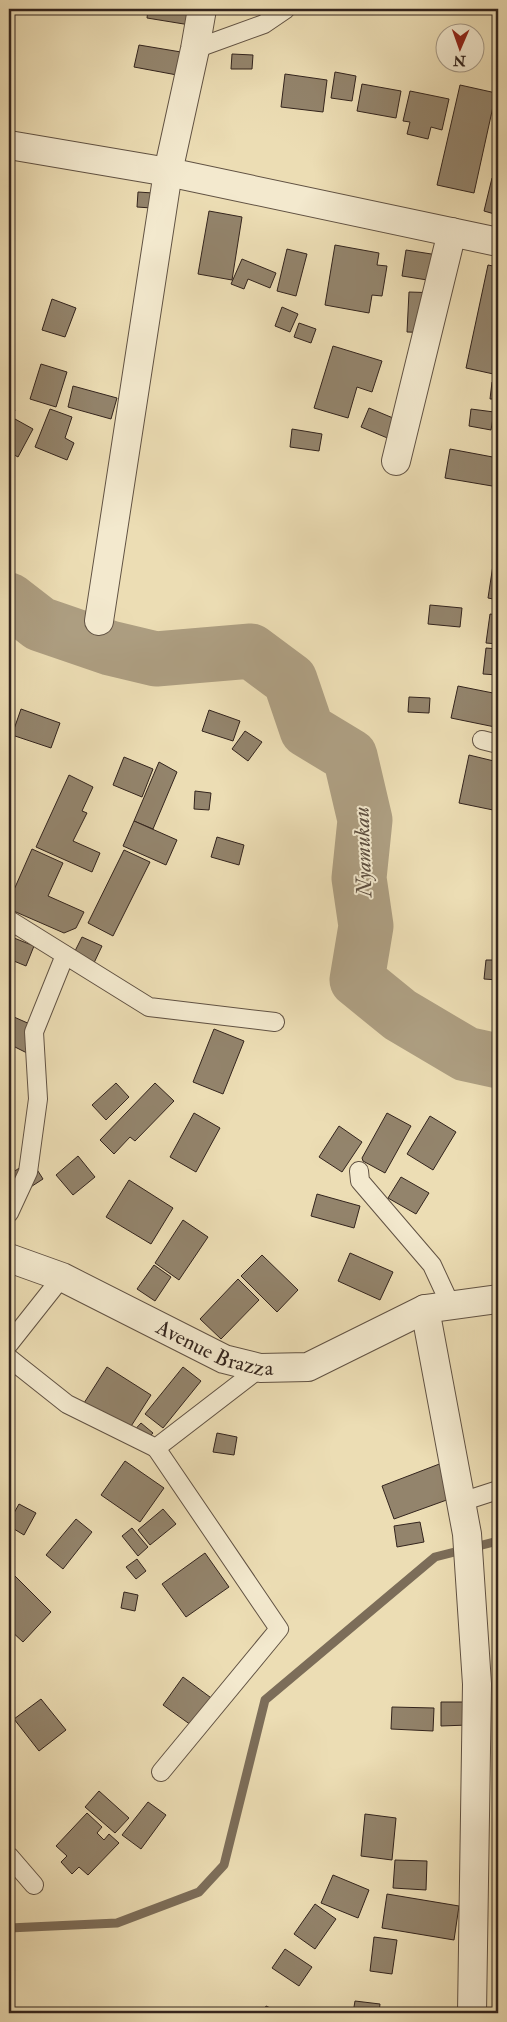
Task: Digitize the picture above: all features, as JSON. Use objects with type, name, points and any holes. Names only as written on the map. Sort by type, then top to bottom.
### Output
[{"type":"street","points":[[99,621],[168,172],[196,49],[202,9]]},
{"type":"street","points":[[9,146],[168,172],[498,242]]},
{"type":"street","points":[[396,461],[452,232]]},
{"type":"street","name":"Avenue Brazza","points":[[9,1258],[62,1277],[224,1359],[260,1368],[308,1367],[438,1307],[498,1299]]},
{"type":"street","points":[[438,1307],[461,1502],[467,1534],[476,1684],[472,2013]]},
{"type":"lane","points":[[196,49],[264,24],[286,9]]},
{"type":"lane","points":[[9,920],[149,1007],[275,1022]]},
{"type":"lane","points":[[9,1213],[28,1172],[38,1100],[34,1032],[65,955]]},
{"type":"lane","points":[[359,1171],[360,1181],[432,1265],[438,1307]]},
{"type":"lane","points":[[9,1344],[62,1277]]},
{"type":"lane","points":[[9,1358],[67,1404],[156,1448],[279,1629],[161,1772]]},
{"type":"lane","points":[[156,1448],[260,1368]]},
{"type":"lane","points":[[461,1502],[498,1490]]},
{"type":"lane","points":[[9,1856],[34,1885]]},
{"type":"building","points":[[148,9],[192,9],[190,25],[147,18]]},
{"type":"building","points":[[139,45],[181,52],[177,75],[134,67]]},
{"type":"building","points":[[232,54],[253,55],[252,69],[231,69]]},
{"type":"building","points":[[335,72],[356,76],[352,101],[331,98]]},
{"type":"building","points":[[285,74],[327,80],[323,112],[281,107]]},
{"type":"building","points":[[362,84],[401,91],[396,118],[357,111]]},
{"type":"building","points":[[460,85],[496,93],[474,193],[437,185]]},
{"type":"building","points":[[410,91],[449,99],[442,130],[431,127],[428,139],[407,134],[410,122],[403,121]]},
{"type":"building","points":[[492,178],[498,179],[498,215],[484,211]]},
{"type":"building","points":[[138,192],[168,194],[166,209],[137,207]]},
{"type":"building","points":[[209,211],[242,217],[232,280],[198,274]]},
{"type":"building","points":[[335,245],[379,253],[377,265],[387,266],[382,296],[372,295],[369,313],[325,305]]},
{"type":"building","points":[[287,249],[307,254],[296,296],[277,291]]},
{"type":"building","points":[[406,250],[444,256],[440,282],[402,276]]},
{"type":"building","points":[[242,259],[276,273],[270,288],[248,279],[244,289],[231,284]]},
{"type":"building","points":[[488,265],[498,267],[498,375],[466,368]]},
{"type":"building","points":[[409,292],[441,293],[440,333],[407,332]]},
{"type":"building","points":[[52,299],[76,308],[65,337],[42,330]]},
{"type":"building","points":[[282,307],[298,314],[290,332],[275,326]]},
{"type":"building","points":[[299,323],[316,329],[311,343],[294,337]]},
{"type":"building","points":[[333,346],[382,361],[372,392],[357,387],[348,418],[314,408]]},
{"type":"building","points":[[41,364],[67,372],[56,407],[30,399]]},
{"type":"building","points":[[492,382],[498,382],[498,399],[490,399]]},
{"type":"building","points":[[73,386],[117,398],[111,419],[68,407]]},
{"type":"building","points":[[9,407],[15,410],[9,422]]},
{"type":"building","points":[[369,408],[405,423],[397,442],[361,427]]},
{"type":"building","points":[[50,409],[72,417],[65,438],[74,443],[67,460],[35,447]]},
{"type":"building","points":[[471,409],[494,412],[491,430],[469,426]]},
{"type":"building","points":[[15,419],[33,429],[18,457],[9,452],[9,430]]},
{"type":"building","points":[[292,429],[322,434],[319,451],[290,447]]},
{"type":"building","points":[[450,449],[498,458],[498,487],[445,478]]},
{"type":"building","points":[[493,565],[498,566],[498,600],[488,598]]},
{"type":"building","points":[[430,605],[462,608],[460,627],[428,624]]},
{"type":"building","points":[[490,614],[498,615],[498,644],[486,643]]},
{"type":"building","points":[[486,648],[498,649],[498,675],[483,674]]},
{"type":"building","points":[[458,686],[498,694],[498,712],[495,727],[451,718]]},
{"type":"building","points":[[409,697],[430,698],[429,713],[408,712]]},
{"type":"building","points":[[21,709],[60,723],[51,748],[12,735]]},
{"type":"building","points":[[209,710],[240,721],[233,741],[202,731]]},
{"type":"building","points":[[245,731],[262,742],[248,761],[232,749]]},
{"type":"building","points":[[469,755],[498,762],[498,811],[459,803]]},
{"type":"building","points":[[124,757],[153,769],[142,797],[113,785]]},
{"type":"building","points":[[159,762],[177,772],[153,829],[134,821]]},
{"type":"building","points":[[69,775],[93,787],[82,811],[87,813],[73,841],[100,853],[92,872],[36,847]]},
{"type":"building","points":[[195,791],[211,793],[209,810],[194,809]]},
{"type":"building","points":[[134,821],[177,840],[166,865],[123,846]]},
{"type":"building","points":[[217,837],[244,845],[239,865],[211,857]]},
{"type":"building","points":[[32,849],[63,863],[48,896],[84,912],[76,928],[64,933],[9,909],[9,901]]},
{"type":"building","points":[[124,850],[150,862],[113,936],[88,923]]},
{"type":"building","points":[[82,937],[102,946],[93,965],[73,955]]},
{"type":"building","points":[[14,938],[34,946],[26,966],[9,959],[9,952]]},
{"type":"building","points":[[486,960],[498,960],[498,980],[484,979]]},
{"type":"building","points":[[14,1017],[41,1029],[29,1054],[9,1044],[9,1030]]},
{"type":"building","points":[[214,1029],[244,1041],[223,1094],[193,1082]]},
{"type":"building","points":[[116,1083],[129,1097],[106,1120],[92,1105]]},
{"type":"building","points":[[155,1083],[174,1101],[135,1141],[130,1137],[114,1154],[100,1140]]},
{"type":"building","points":[[194,1113],[220,1128],[196,1172],[170,1157]]},
{"type":"building","points":[[387,1113],[411,1126],[385,1173],[363,1161],[362,1158]]},
{"type":"building","points":[[430,1116],[456,1132],[433,1170],[407,1154]]},
{"type":"building","points":[[339,1126],[362,1142],[342,1172],[319,1157]]},
{"type":"building","points":[[78,1156],[95,1177],[73,1195],[56,1175]]},
{"type":"building","points":[[31,1160],[43,1179],[9,1201],[9,1175]]},
{"type":"building","points":[[401,1177],[429,1193],[416,1214],[388,1198]]},
{"type":"building","points":[[129,1180],[173,1208],[151,1244],[106,1217]]},
{"type":"building","points":[[317,1194],[360,1206],[354,1228],[311,1216]]},
{"type":"building","points":[[183,1220],[208,1237],[179,1280],[155,1263]]},
{"type":"building","points":[[350,1253],[393,1272],[380,1300],[338,1281]]},
{"type":"building","points":[[262,1255],[298,1290],[277,1312],[241,1276]]},
{"type":"building","points":[[154,1265],[171,1277],[155,1301],[137,1289]]},
{"type":"building","points":[[238,1279],[259,1300],[221,1339],[200,1319]]},
{"type":"building","points":[[107,1367],[151,1395],[128,1431],[84,1403]]},
{"type":"building","points":[[183,1367],[201,1381],[163,1428],[145,1414]]},
{"type":"building","points":[[141,1423],[153,1433],[141,1446],[129,1436]]},
{"type":"building","points":[[217,1433],[237,1437],[234,1455],[213,1452]]},
{"type":"building","points":[[125,1461],[164,1488],[140,1522],[101,1495]]},
{"type":"building","points":[[442,1463],[455,1497],[394,1519],[382,1486]]},
{"type":"building","points":[[19,1504],[36,1513],[24,1535],[9,1526],[9,1522]]},
{"type":"building","points":[[163,1509],[176,1524],[150,1545],[138,1530]]},
{"type":"building","points":[[76,1519],[92,1532],[63,1569],[46,1555]]},
{"type":"building","points":[[420,1522],[424,1542],[397,1547],[394,1526]]},
{"type":"building","points":[[132,1528],[148,1547],[138,1556],[122,1536]]},
{"type":"building","points":[[205,1553],[229,1587],[186,1617],[162,1584]]},
{"type":"building","points":[[137,1559],[146,1571],[136,1579],[126,1567]]},
{"type":"building","points":[[15,1576],[51,1612],[23,1642],[9,1629],[9,1582]]},
{"type":"building","points":[[124,1592],[138,1595],[135,1611],[121,1608]]},
{"type":"building","points":[[183,1677],[218,1703],[198,1730],[163,1705]]},
{"type":"building","points":[[41,1699],[66,1730],[39,1751],[14,1719]]},
{"type":"building","points":[[441,1702],[468,1702],[468,1725],[441,1726]]},
{"type":"building","points":[[392,1707],[434,1708],[433,1731],[391,1729]]},
{"type":"building","points":[[99,1791],[129,1818],[115,1833],[85,1807]]},
{"type":"building","points":[[148,1802],[166,1815],[141,1849],[122,1835]]},
{"type":"building","points":[[87,1813],[102,1827],[97,1833],[104,1840],[109,1834],[119,1843],[88,1875],[79,1867],[72,1874],[61,1862],[67,1856],[56,1846]]},
{"type":"building","points":[[365,1814],[396,1818],[392,1860],[361,1856]]},
{"type":"building","points":[[395,1860],[427,1861],[426,1890],[393,1888]]},
{"type":"building","points":[[333,1875],[369,1890],[358,1918],[321,1903]]},
{"type":"building","points":[[387,1894],[459,1906],[454,1940],[382,1928]]},
{"type":"building","points":[[315,1904],[336,1919],[315,1949],[294,1934]]},
{"type":"building","points":[[374,1937],[397,1940],[392,1974],[370,1971]]},
{"type":"building","points":[[285,1949],[312,1967],[299,1986],[272,1968]]},
{"type":"building","points":[[355,2001],[380,2004],[379,2013],[353,2013]]},
{"type":"building","points":[[266,2006],[281,2013],[263,2013]]},
{"type":"waterway","name":"Nyamukau","points":[[9,600],[40,624],[110,648],[156,659],[251,651],[290,680],[307,730],[350,756],[365,820],[359,878],[366,926],[357,980],[400,1015],[466,1054],[498,1061]]},
{"type":"waterway","points":[[9,1928],[117,1923],[199,1892],[224,1865],[265,1700],[435,1557],[498,1541]]}]
